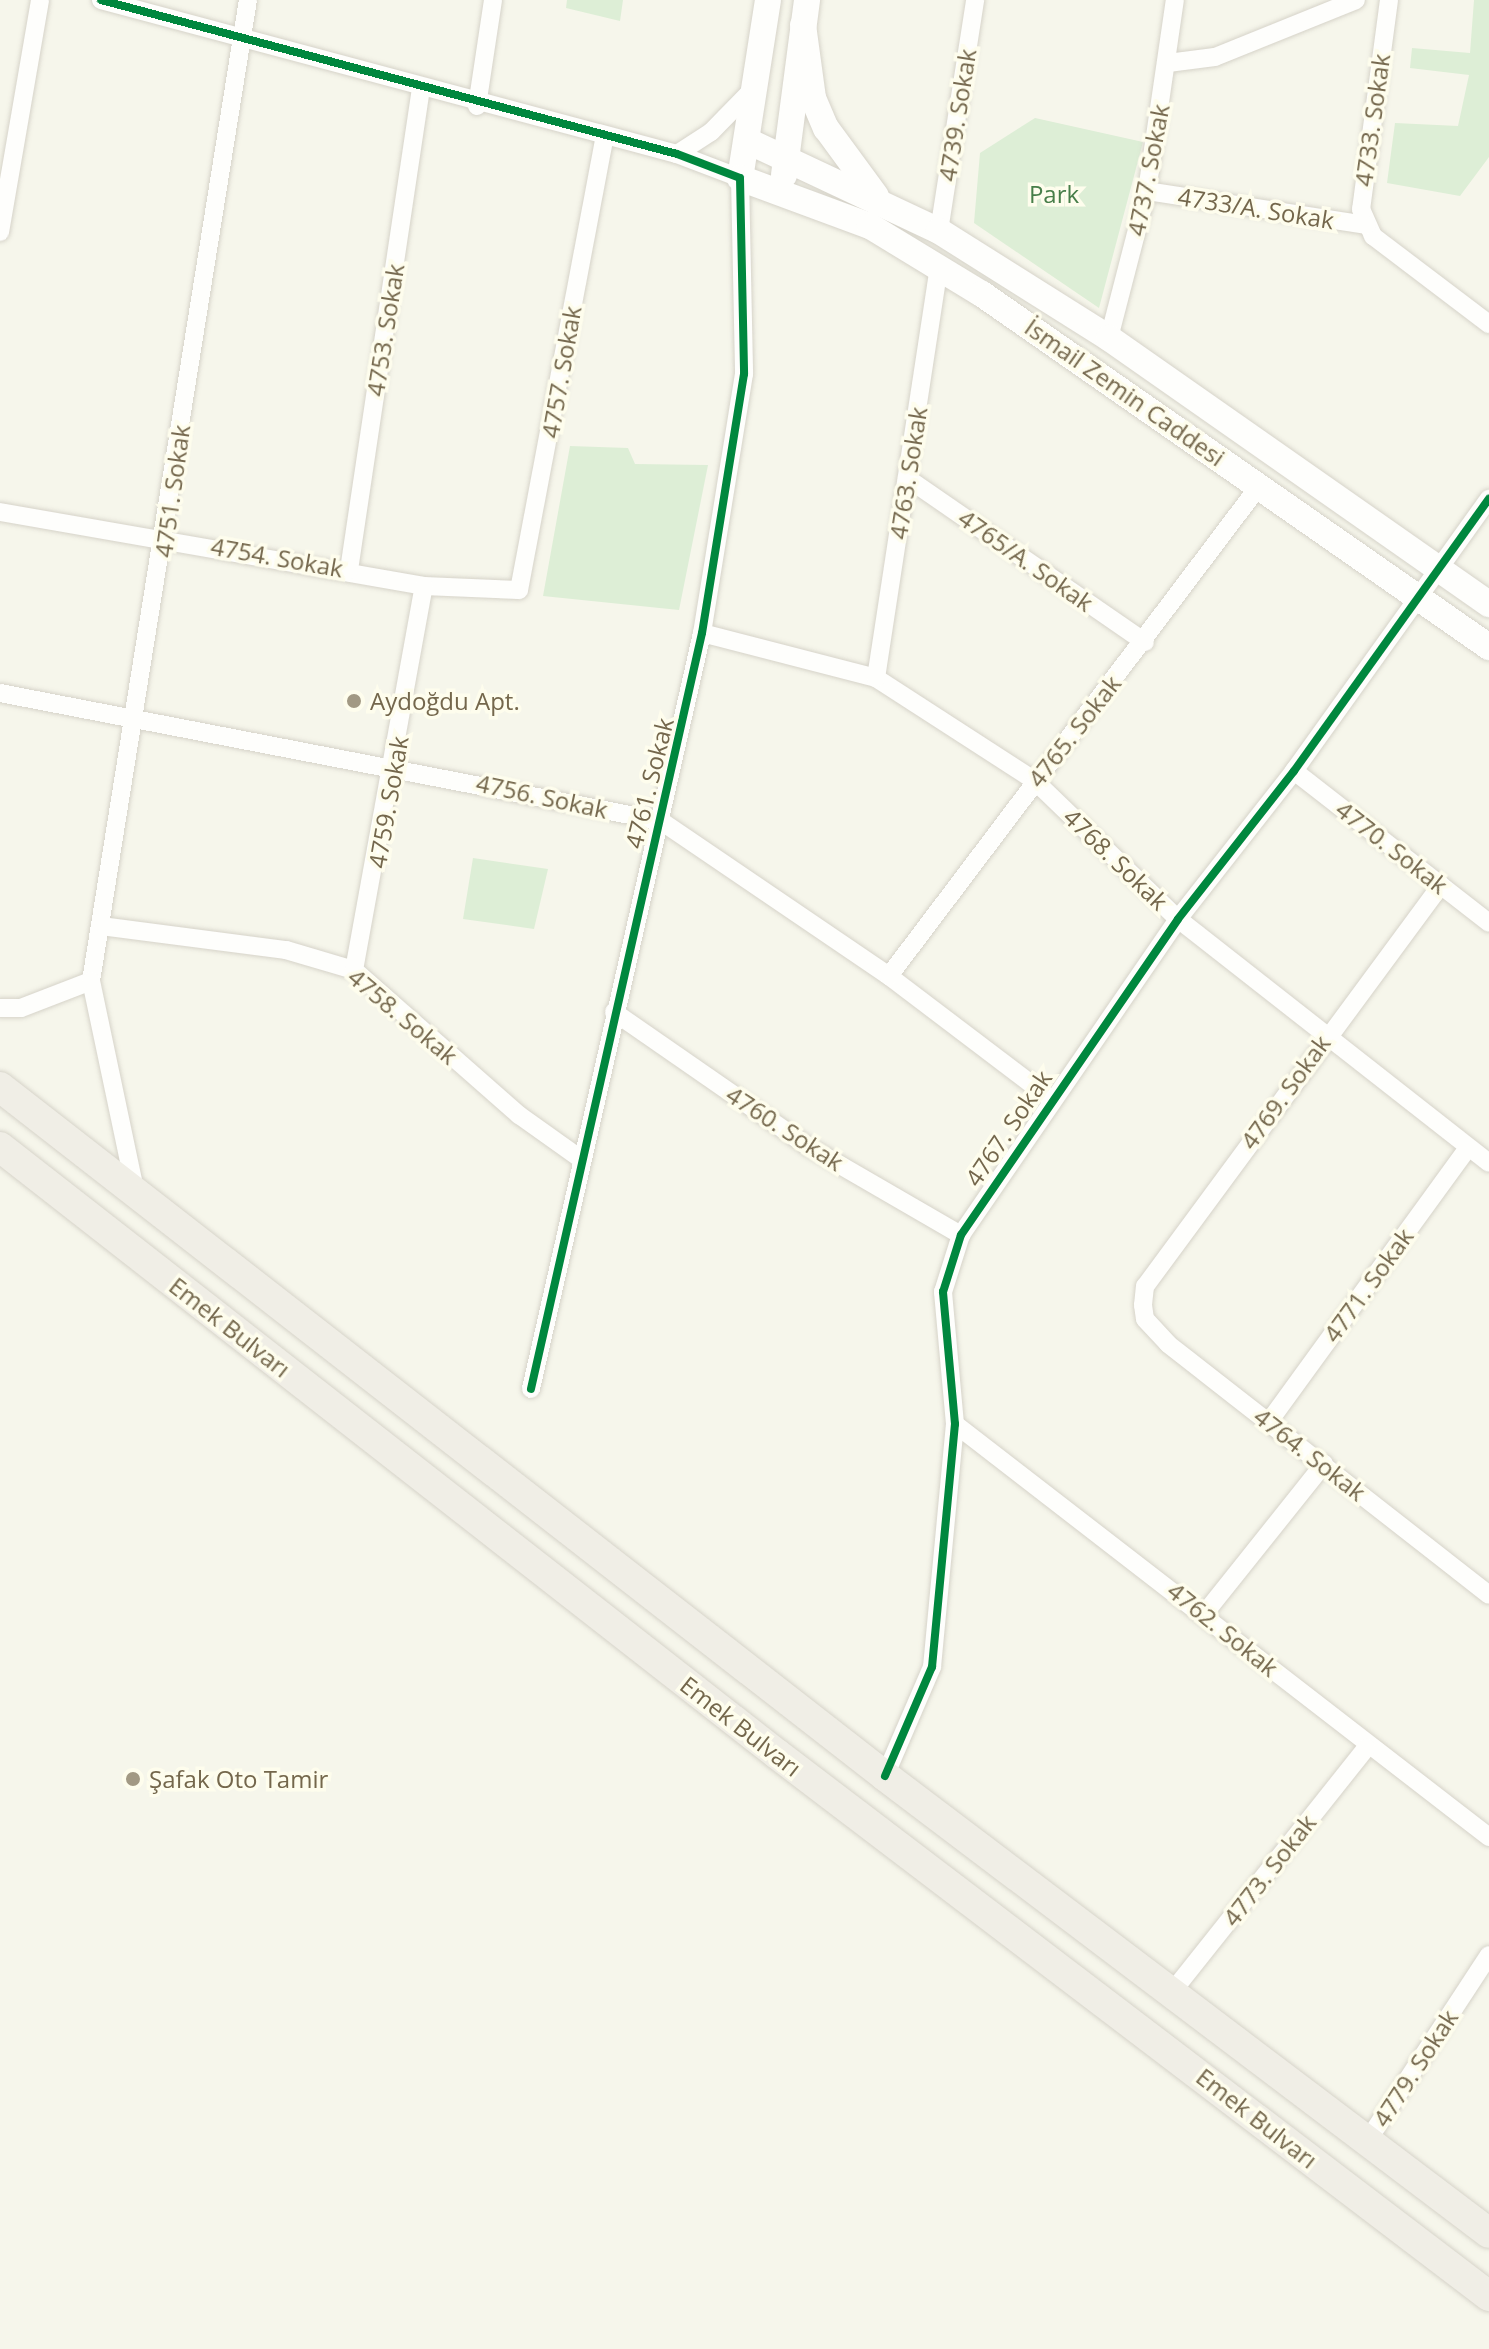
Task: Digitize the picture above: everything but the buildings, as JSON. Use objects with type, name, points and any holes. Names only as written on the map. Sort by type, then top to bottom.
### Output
[{"type":"highway","name":"Emek Bulvarı","points":[[0,1087],[885,1776],[1489,2233]]},
{"type":"highway","name":"Emek Bulvarı","points":[[0,1147],[777,1754],[1489,2296]]},
{"type":"main road","points":[[740,178],[750,142],[768,0]]},
{"type":"main road","points":[[780,192],[805,12]]},
{"type":"main road","points":[[805,12],[813,98],[826,128],[883,204]]},
{"type":"main road","name":"İsmail Zemin Caddesi","points":[[750,142],[939,231],[1109,338],[1489,604]]},
{"type":"main road","name":"İsmail Zemin Caddesi","points":[[740,178],[870,226],[939,268],[1160,412],[1259,486],[1489,647]]},
{"type":"street","points":[[0,232],[40,0]]},
{"type":"street","points":[[101,0],[242,35],[477,106],[604,139],[677,154],[740,178]]},
{"type":"street","name":"4751. Sokak","points":[[91,981],[138,720],[204,243],[248,0]]},
{"type":"street","points":[[477,106],[493,0]]},
{"type":"street","name":"4739. Sokak","points":[[939,231],[975,0]]},
{"type":"street","name":"4737. Sokak","points":[[1109,338],[1147,191],[1175,0]]},
{"type":"street","points":[[1168,63],[1215,57],[1356,0]]},
{"type":"street","name":"4733. Sokak","points":[[1366,225],[1362,196],[1389,0]]},
{"type":"street","points":[[677,154],[711,132],[758,83]]},
{"type":"street","name":"4753. Sokak","points":[[349,570],[421,90]]},
{"type":"street","name":"4757. Sokak","points":[[507,595],[519,590],[523,578],[604,139]]},
{"type":"street","name":"4761. Sokak","points":[[531,1389],[702,633],[744,374],[740,178]]},
{"type":"street","name":"4733/A. Sokak","points":[[1147,191],[1366,225]]},
{"type":"street","points":[[1366,225],[1489,324]]},
{"type":"street","name":"4763. Sokak","points":[[876,678],[939,268]]},
{"type":"street","name":"4765/A. Sokak","points":[[907,478],[1145,642]]},
{"type":"street","name":"4765. Sokak","points":[[889,976],[1035,781],[1145,642],[1259,486]]},
{"type":"street","name":"4767. Sokak","points":[[885,1776],[932,1667],[955,1424],[943,1292],[961,1235],[1051,1099],[1178,919],[1294,771],[1489,499]]},
{"type":"street","name":"4754. Sokak","points":[[0,512],[165,537],[424,586],[507,595]]},
{"type":"street","name":"4759. Sokak","points":[[354,970],[395,765],[424,586]]},
{"type":"street","name":"4768. Sokak","points":[[702,633],[876,678],[1035,781],[1178,919],[1489,1163]]},
{"type":"street","name":"4756. Sokak","points":[[0,693],[395,765],[661,821],[889,976],[1051,1099]]},
{"type":"street","name":"4770. Sokak","points":[[1294,771],[1489,923]]},
{"type":"street","name":"4769. Sokak","points":[[1143,1305],[1145,1286],[1325,1036],[1441,885]]},
{"type":"street","name":"4758. Sokak","points":[[101,926],[286,950],[354,970],[519,1115],[581,1159]]},
{"type":"street","points":[[0,1008],[21,1008],[91,981],[135,1190]]},
{"type":"street","name":"4760. Sokak","points":[[614,1012],[809,1147],[961,1235]]},
{"type":"street","name":"4771. Sokak","points":[[1268,1423],[1468,1148]]},
{"type":"street","name":"4764. Sokak","points":[[1143,1305],[1145,1319],[1168,1344],[1489,1595]]},
{"type":"street","name":"4762. Sokak","points":[[955,1424],[1205,1613],[1366,1748],[1489,1837]]},
{"type":"street","points":[[1205,1613],[1324,1464]]},
{"type":"street","name":"4773. Sokak","points":[[1172,1992],[1366,1748]]},
{"type":"street","name":"4779. Sokak","points":[[1368,2140],[1489,1955]]},
{"type":"green space","points":[[567,0],[623,0],[620,21],[566,8]]},
{"type":"green space","points":[[1474,0],[1489,0],[1489,157],[1460,196],[1387,183],[1395,123],[1458,126],[1469,75],[1410,68],[1412,48],[1470,53]]},
{"type":"green space","name":"Park","points":[[1035,118],[1143,142],[1099,308],[974,223],[980,153]]},
{"type":"green space","points":[[570,446],[628,448],[635,464],[708,465],[679,610],[543,596]]},
{"type":"green space","points":[[473,858],[548,869],[534,929],[463,919]]},
{"type":"cycle path","points":[[101,0],[677,154],[740,178],[744,374],[702,633],[531,1389]]},
{"type":"cycle path","points":[[885,1776],[932,1667],[955,1424],[943,1292],[961,1235],[1178,919],[1294,771],[1489,499]]},
{"type":"place","name":"Aydoğdu Apt.","points":[[354,701]]},
{"type":"place","name":"Şafak Oto Tamir","points":[[133,1779]]}]
